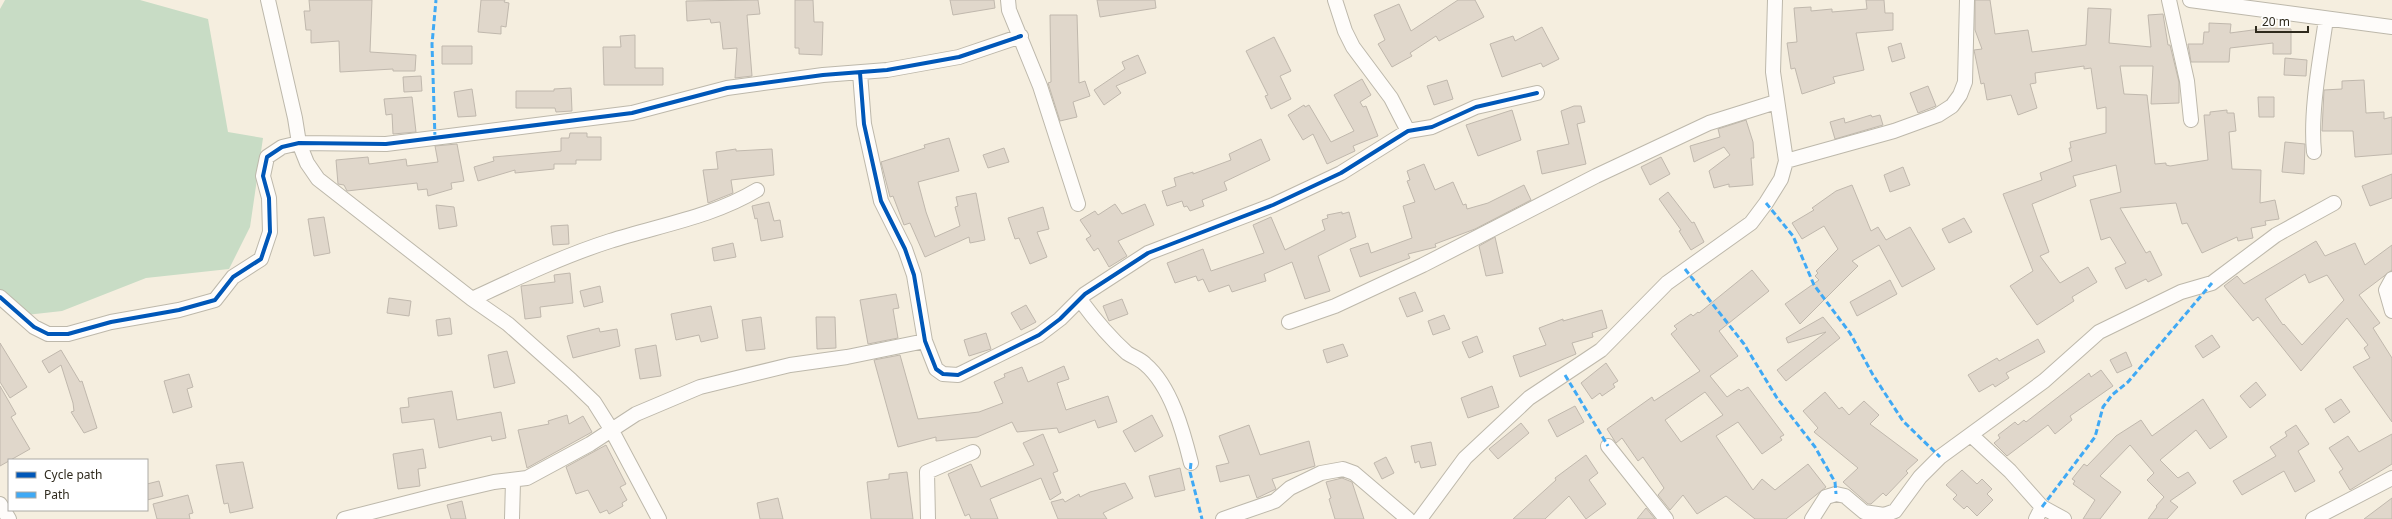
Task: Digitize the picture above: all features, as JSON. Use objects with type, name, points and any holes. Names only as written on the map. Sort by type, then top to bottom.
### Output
[{"type":"street","points":[[268,0],[295,118],[299,143],[307,164],[318,179],[472,299],[508,324],[572,380],[594,402],[611,429],[659,519]]},
{"type":"street","points":[[1008,0],[1009,10],[1021,36],[1040,86],[1078,204]]},
{"type":"street","points":[[1335,0],[1345,31],[1353,47],[1391,98],[1408,131]]},
{"type":"street","points":[[1420,519],[1465,458],[1529,398],[1601,350],[1667,283],[1751,223],[1781,179],[1786,161],[1776,102],[1773,72],[1775,0]]},
{"type":"street","points":[[1786,161],[1894,131],[1938,115],[1952,106],[1960,95],[1965,82],[1967,0]]},
{"type":"street","points":[[2169,0],[2187,81],[2191,120]]},
{"type":"street","points":[[2190,0],[2326,19],[2392,26]]},
{"type":"street","points":[[2314,152],[2312,136],[2314,111],[2326,19]]},
{"type":"street","points":[[0,297],[34,327],[48,334],[61,334],[150,314],[180,310],[215,300],[233,277],[261,259],[270,232],[269,198],[263,176],[267,157],[282,146],[299,143],[386,144],[632,113],[727,88],[823,75],[904,68],[959,57],[1021,36]]},
{"type":"street","points":[[860,73],[864,124],[881,201],[905,249],[914,275],[925,341],[936,369],[942,374],[958,375],[1039,336],[1085,294],[1148,253],[1273,204],[1341,173],[1408,131],[1432,127],[1476,107],[1537,93]]},
{"type":"street","points":[[1289,322],[1335,306],[1423,265],[1596,176],[1708,123],[1776,102]]},
{"type":"street","points":[[472,299],[610,240],[669,225],[720,209],[757,190]]},
{"type":"street","points":[[1812,519],[1826,497],[1836,494],[1846,496],[1864,512],[1884,515],[1900,515],[1920,477],[1940,457],[2044,382],[2099,332],[2181,292],[2212,283],[2276,235],[2334,203]]},
{"type":"street","points":[[2392,278],[2386,290],[2392,311]]},
{"type":"street","points":[[1080,300],[1109,336],[1129,354],[1145,364],[1169,396],[1183,431],[1191,463]]},
{"type":"street","points":[[344,519],[494,482],[513,481],[527,478],[590,444],[636,414],[700,387],[790,365],[847,357],[925,341]]},
{"type":"street","points":[[1971,435],[2010,471],[2039,513],[2064,519]]},
{"type":"street","points":[[1608,446],[1666,519]]},
{"type":"street","points":[[928,519],[928,472],[973,452]]},
{"type":"street","points":[[1222,519],[1255,514],[1275,501],[1290,488],[1321,473],[1342,469],[1354,473],[1408,519]]},
{"type":"street","points":[[2313,519],[2392,478]]},
{"type":"street","points":[[512,519],[513,481]]},
{"type":"street","points":[[0,504],[9,519]]},
{"type":"green space","points":[[5,0],[140,0],[208,19],[228,132],[263,138],[250,227],[229,269],[146,278],[62,311],[26,315],[0,291],[0,9]]},
{"type":"building","points":[[309,0],[372,0],[370,52],[416,55],[415,71],[393,71],[393,69],[340,72],[339,41],[311,43],[311,30],[306,30],[304,11],[310,11]]},
{"type":"building","points":[[481,0],[505,0],[504,2],[509,3],[506,27],[501,26],[501,34],[478,32]]},
{"type":"building","points":[[758,0],[760,14],[747,15],[752,76],[735,78],[737,48],[723,49],[720,22],[711,23],[710,19],[687,21],[686,1]]},
{"type":"building","points":[[795,0],[813,0],[814,22],[823,22],[822,55],[799,54],[799,48],[795,48]]},
{"type":"building","points":[[950,0],[994,0],[995,8],[953,15]]},
{"type":"building","points":[[1097,0],[1155,0],[1156,8],[1100,17]]},
{"type":"building","points":[[1458,0],[1475,0],[1484,17],[1439,41],[1436,36],[1410,53],[1412,56],[1392,67],[1378,44],[1385,40],[1374,15],[1399,4],[1411,31]]},
{"type":"building","points":[[1866,0],[1884,0],[1885,13],[1893,13],[1893,30],[1856,33],[1864,70],[1833,77],[1835,83],[1802,94],[1795,68],[1791,69],[1787,43],[1797,42],[1794,8],[1811,7],[1811,11],[1832,9],[1832,12],[1867,9]]},
{"type":"building","points":[[1975,0],[1990,0],[1995,34],[2028,30],[2032,52],[2086,45],[2088,8],[2111,9],[2109,43],[2151,47],[2148,15],[2163,14],[2168,45],[2170,45],[2179,82],[2179,103],[2151,104],[2153,66],[2120,66],[2124,94],[2147,95],[2155,164],[2166,163],[2166,165],[2170,166],[2208,160],[2204,115],[2210,115],[2210,112],[2227,110],[2227,113],[2234,113],[2236,131],[2229,132],[2232,169],[2261,170],[2260,203],[2275,200],[2279,219],[2265,221],[2266,225],[2251,228],[2253,238],[2238,241],[2237,237],[2202,253],[2187,223],[2182,224],[2176,203],[2120,208],[2146,253],[2150,251],[2162,275],[2148,282],[2146,279],[2126,289],[2115,268],[2126,263],[2110,237],[2101,240],[2090,200],[2121,192],[2116,165],[2073,176],[2076,186],[2032,204],[2049,252],[2040,256],[2060,283],[2088,267],[2097,282],[2072,297],[2074,301],[2037,325],[2010,286],[2033,271],[2003,194],[2042,180],[2040,173],[2072,161],[2069,148],[2071,148],[2070,142],[2106,133],[2106,107],[2097,109],[2091,68],[2084,69],[2084,66],[2035,73],[2036,83],[2030,84],[2037,108],[2018,115],[2011,95],[1987,100],[1984,83],[1981,84],[1974,50],[1982,49],[1975,30]]},
{"type":"building","points":[[1050,15],[1077,15],[1079,83],[1085,81],[1090,96],[1073,102],[1077,117],[1060,121],[1048,83],[1051,82]]},
{"type":"building","points":[[2209,23],[2231,24],[2230,33],[2268,28],[2291,29],[2291,54],[2273,54],[2273,43],[2230,48],[2229,62],[2191,62],[2188,44],[2203,44],[2204,32],[2209,32]]},
{"type":"building","points":[[1542,27],[1559,59],[1543,67],[1541,63],[1502,77],[1490,44],[1513,36],[1515,41]]},
{"type":"building","points":[[635,35],[635,68],[663,68],[663,85],[604,85],[603,47],[621,47],[620,36]]},
{"type":"building","points":[[1274,37],[1291,71],[1280,76],[1291,99],[1271,109],[1265,96],[1268,95],[1246,51]]},
{"type":"building","points":[[1901,43],[1905,58],[1892,62],[1888,47]]},
{"type":"building","points":[[442,46],[472,46],[472,64],[442,64]]},
{"type":"building","points":[[1138,55],[1146,73],[1116,86],[1121,93],[1104,105],[1094,90],[1125,69],[1122,62]]},
{"type":"building","points":[[2285,58],[2307,60],[2306,76],[2284,75]]},
{"type":"building","points":[[421,76],[422,91],[404,92],[403,77]]},
{"type":"building","points":[[1362,79],[1371,95],[1360,102],[1363,107],[1366,106],[1378,136],[1353,146],[1355,151],[1327,164],[1313,134],[1303,140],[1288,115],[1304,105],[1305,107],[1309,105],[1331,142],[1354,131],[1334,95]]},
{"type":"building","points":[[1447,80],[1453,99],[1434,105],[1427,86]]},
{"type":"building","points":[[2364,80],[2366,113],[2384,112],[2384,119],[2392,117],[2392,154],[2355,157],[2353,131],[2322,131],[2324,90],[2342,89],[2342,81]]},
{"type":"building","points":[[1928,86],[1936,106],[1918,113],[1910,93]]},
{"type":"building","points":[[571,88],[572,111],[556,112],[555,108],[516,108],[516,91],[554,91],[554,89]]},
{"type":"building","points":[[472,89],[476,116],[458,117],[454,92]]},
{"type":"building","points":[[412,97],[416,132],[393,134],[392,114],[386,115],[384,99]]},
{"type":"building","points":[[2258,97],[2274,97],[2274,117],[2259,117]]},
{"type":"building","points":[[1574,106],[1581,106],[1585,122],[1577,124],[1586,164],[1542,174],[1537,151],[1569,144],[1561,111]]},
{"type":"building","points":[[1512,110],[1521,140],[1478,156],[1466,125]]},
{"type":"building","points":[[1871,115],[1872,117],[1880,115],[1883,125],[1835,139],[1830,122],[1844,118],[1845,123]]},
{"type":"building","points":[[1746,120],[1753,142],[1754,158],[1751,158],[1753,185],[1729,187],[1729,184],[1714,188],[1709,171],[1730,155],[1724,147],[1694,162],[1690,146],[1720,137],[1718,129]]},
{"type":"building","points":[[570,133],[587,133],[587,137],[601,137],[601,160],[576,160],[576,164],[554,164],[554,169],[515,173],[515,170],[478,181],[474,167],[494,161],[493,157],[561,151],[561,138],[569,138]]},
{"type":"building","points":[[949,138],[959,171],[918,182],[926,212],[935,237],[960,226],[955,207],[958,206],[956,197],[976,193],[985,240],[970,243],[969,237],[925,257],[910,223],[904,225],[893,196],[890,197],[881,162],[925,148],[924,145]]},
{"type":"building","points":[[1261,139],[1270,160],[1224,182],[1227,190],[1202,200],[1204,206],[1190,211],[1187,206],[1184,207],[1182,201],[1167,206],[1162,191],[1176,186],[1174,178],[1193,172],[1193,174],[1231,160],[1229,154]]},
{"type":"building","points":[[2285,142],[2305,144],[2304,174],[2282,172]]},
{"type":"building","points":[[457,144],[464,181],[451,183],[452,189],[428,196],[427,189],[418,190],[417,183],[347,191],[344,185],[338,184],[336,160],[368,157],[369,164],[406,159],[407,166],[438,162],[435,146]]},
{"type":"building","points":[[1004,148],[1009,162],[988,168],[983,155]]},
{"type":"building","points":[[736,149],[736,151],[772,149],[774,175],[731,180],[733,193],[708,203],[703,170],[718,169],[716,152]]},
{"type":"building","points":[[1661,157],[1670,174],[1650,185],[1641,167]]},
{"type":"building","points":[[1424,164],[1435,190],[1453,182],[1463,205],[1466,204],[1467,209],[1488,203],[1524,185],[1531,200],[1475,229],[1435,244],[1436,247],[1408,254],[1410,258],[1360,277],[1350,249],[1368,243],[1371,253],[1412,238],[1403,206],[1415,202],[1407,181],[1410,180],[1407,171]]},
{"type":"building","points":[[1903,167],[1910,185],[1890,192],[1884,175]]},
{"type":"building","points":[[2392,174],[2392,198],[2370,206],[2362,186]]},
{"type":"building","points":[[1852,185],[1871,231],[1878,227],[1886,240],[1910,227],[1935,269],[1902,287],[1879,245],[1852,261],[1858,266],[1800,324],[1785,304],[1819,280],[1815,276],[1818,273],[1816,271],[1838,249],[1824,226],[1802,239],[1792,223],[1814,210],[1812,208],[1836,191]]},
{"type":"building","points":[[1668,192],[1692,223],[1694,222],[1704,242],[1691,250],[1679,231],[1681,230],[1659,199]]},
{"type":"building","points":[[769,202],[774,221],[780,220],[783,237],[761,241],[757,218],[755,219],[752,206]]},
{"type":"building","points":[[1115,204],[1122,214],[1145,204],[1154,225],[1118,241],[1127,256],[1109,267],[1098,248],[1094,251],[1086,239],[1091,236],[1080,220],[1095,211],[1098,215]]},
{"type":"building","points":[[436,205],[454,207],[457,226],[439,229]]},
{"type":"building","points":[[1043,207],[1049,229],[1037,232],[1047,257],[1030,264],[1019,238],[1015,239],[1008,218]]},
{"type":"building","points":[[1342,212],[1342,214],[1349,212],[1356,237],[1318,256],[1330,291],[1305,299],[1292,262],[1264,274],[1266,281],[1232,292],[1229,285],[1209,292],[1203,279],[1198,281],[1196,276],[1175,283],[1167,263],[1203,249],[1211,271],[1264,253],[1253,225],[1271,217],[1285,250],[1325,230],[1322,220],[1328,218],[1327,215]]},
{"type":"building","points":[[324,217],[330,253],[314,256],[308,219]]},
{"type":"building","points":[[1964,218],[1972,232],[1949,243],[1942,229]]},
{"type":"building","points":[[568,225],[569,244],[553,245],[551,226]]},
{"type":"building","points":[[1495,237],[1503,273],[1486,276],[1479,246]]},
{"type":"building","points":[[2316,241],[2325,256],[2355,243],[2365,265],[2392,245],[2392,270],[2359,295],[2380,323],[2373,328],[2392,358],[2392,422],[2353,367],[2370,358],[2364,348],[2368,345],[2347,318],[2301,371],[2258,317],[2253,321],[2224,286],[2237,276],[2244,284]],"holes":[[[2305,274],[2309,283],[2327,275],[2344,300],[2302,345],[2284,324],[2283,325],[2265,299]]]},
{"type":"building","points":[[733,243],[736,257],[714,261],[712,248]]},
{"type":"building","points":[[1752,270],[1769,291],[1719,331],[1738,356],[1710,376],[1727,397],[1739,389],[1741,391],[1748,387],[1784,435],[1780,437],[1782,440],[1762,454],[1738,422],[1716,436],[1753,490],[1762,479],[1775,490],[1808,464],[1826,487],[1786,519],[1755,519],[1726,496],[1697,514],[1683,495],[1670,510],[1658,495],[1664,488],[1643,457],[1638,461],[1622,438],[1616,443],[1607,429],[1652,397],[1654,401],[1700,371],[1671,334],[1677,329],[1674,326],[1691,314],[1693,316],[1698,312],[1699,313]],"holes":[[[1705,392],[1723,415],[1681,442],[1665,420]]]},
{"type":"building","points":[[570,273],[573,303],[540,307],[541,317],[525,319],[521,286],[555,282],[554,275]]},
{"type":"building","points":[[1890,280],[1897,294],[1857,316],[1850,302]]},
{"type":"building","points":[[600,286],[603,302],[584,307],[580,291]]},
{"type":"building","points":[[1415,292],[1423,311],[1407,317],[1399,298]]},
{"type":"building","points":[[896,294],[899,308],[893,309],[898,338],[868,344],[860,300]]},
{"type":"building","points":[[389,298],[411,301],[409,316],[387,313]]},
{"type":"building","points":[[1122,299],[1128,314],[1109,321],[1103,306]]},
{"type":"building","points":[[1026,305],[1036,322],[1021,330],[1011,313]]},
{"type":"building","points":[[711,306],[718,338],[701,342],[699,335],[676,340],[671,314]]},
{"type":"building","points":[[1602,310],[1607,328],[1592,333],[1593,337],[1572,343],[1576,354],[1520,377],[1513,356],[1546,345],[1539,328],[1563,319],[1563,321]]},
{"type":"building","points":[[1444,315],[1450,329],[1433,335],[1428,321]]},
{"type":"building","points":[[761,317],[765,349],[746,351],[742,320]]},
{"type":"building","points":[[816,317],[835,317],[836,348],[817,349]]},
{"type":"building","points":[[1823,317],[1840,338],[1786,381],[1777,370],[1826,332],[1788,343],[1786,338]]},
{"type":"building","points":[[450,318],[452,334],[438,336],[436,320]]},
{"type":"building","points":[[599,328],[600,332],[617,329],[620,346],[573,358],[567,336]]},
{"type":"building","points":[[986,333],[991,349],[969,356],[964,340]]},
{"type":"building","points":[[2212,335],[2220,347],[2203,358],[2195,346]]},
{"type":"building","points":[[1477,336],[1483,352],[1469,358],[1462,342]]},
{"type":"building","points":[[2038,339],[2045,352],[2006,373],[2009,378],[1995,387],[1993,384],[1979,392],[1968,375],[1997,358],[1999,361]]},
{"type":"building","points":[[0,343],[27,387],[10,398],[0,382]]},
{"type":"building","points":[[1343,344],[1348,356],[1327,363],[1323,350]]},
{"type":"building","points":[[656,345],[661,376],[640,379],[635,349]]},
{"type":"building","points":[[61,350],[80,382],[82,381],[97,428],[84,433],[71,412],[74,411],[73,403],[61,365],[49,373],[42,361]]},
{"type":"building","points":[[507,351],[515,383],[494,388],[488,355]]},
{"type":"building","points":[[2126,352],[2132,366],[2117,373],[2110,360]]},
{"type":"building","points":[[900,355],[918,419],[979,412],[1003,403],[994,382],[1005,377],[1004,374],[1022,367],[1028,382],[1064,366],[1069,379],[1057,383],[1066,410],[1108,396],[1117,422],[1098,428],[1095,420],[1059,433],[1057,428],[1017,432],[1012,422],[977,437],[936,441],[936,437],[898,447],[874,360]]},
{"type":"building","points":[[1606,363],[1618,381],[1613,384],[1615,387],[1602,396],[1600,393],[1592,399],[1581,383]]},
{"type":"building","points":[[2101,370],[2113,386],[2070,416],[2072,420],[2055,434],[2048,425],[2007,456],[1994,443],[2000,438],[1998,435],[2015,422],[2018,425],[2024,420],[2026,422],[2089,373],[2091,377]]},
{"type":"building","points":[[189,374],[193,387],[187,389],[192,407],[173,413],[164,381]]},
{"type":"building","points":[[2256,382],[2266,395],[2250,408],[2240,396]]},
{"type":"building","points":[[0,386],[16,414],[11,417],[30,449],[12,459],[8,459],[8,461],[0,466]]},
{"type":"building","points":[[1492,386],[1499,407],[1468,418],[1461,398]]},
{"type":"building","points":[[452,391],[457,420],[501,412],[506,438],[492,441],[491,436],[439,448],[434,419],[402,423],[400,408],[409,407],[408,398]]},
{"type":"building","points":[[1825,392],[1839,409],[1842,407],[1849,415],[1864,401],[1879,415],[1870,424],[1918,460],[1906,471],[1908,473],[1886,496],[1883,493],[1871,504],[1868,504],[1843,482],[1858,468],[1814,432],[1818,428],[1803,411]]},
{"type":"building","points":[[2203,399],[2227,437],[2210,449],[2196,430],[2160,460],[2178,478],[2188,472],[2196,483],[2170,501],[2178,507],[2167,519],[2148,519],[2164,497],[2147,480],[2154,473],[2130,445],[2100,476],[2121,492],[2100,519],[2083,519],[2095,500],[2073,484],[2075,481],[2072,479],[2084,464],[2087,466],[2116,436],[2141,420],[2152,436]]},
{"type":"building","points":[[2341,399],[2350,412],[2334,423],[2325,409]]},
{"type":"building","points":[[1575,406],[1584,422],[1557,437],[1548,420]]},
{"type":"building","points":[[567,415],[569,424],[583,416],[592,432],[527,468],[518,430],[549,424],[548,421]]},
{"type":"building","points":[[1152,415],[1163,436],[1135,452],[1123,431]]},
{"type":"building","points":[[1521,423],[1529,433],[1498,459],[1489,449]]},
{"type":"building","points":[[1249,425],[1260,455],[1309,441],[1315,466],[1272,479],[1276,489],[1257,498],[1249,475],[1220,482],[1216,466],[1229,463],[1219,436]]},
{"type":"building","points":[[2296,425],[2309,444],[2298,451],[2315,481],[2295,492],[2284,471],[2242,495],[2233,481],[2276,456],[2270,447],[2287,436],[2285,432]]},
{"type":"building","points":[[1043,434],[1058,471],[1053,473],[1061,493],[1050,500],[1041,478],[990,499],[998,519],[971,519],[969,514],[965,516],[948,474],[971,464],[981,487],[1034,465],[1023,443]]},
{"type":"building","points":[[2392,434],[2392,464],[2350,490],[2339,472],[2343,469],[2329,448],[2348,436],[2359,452]]},
{"type":"building","points":[[1431,442],[1436,465],[1421,468],[1419,461],[1415,463],[1411,446]]},
{"type":"building","points":[[606,445],[626,484],[620,487],[627,500],[622,503],[623,506],[609,514],[607,510],[600,513],[588,490],[576,494],[566,467]]},
{"type":"building","points":[[423,449],[426,468],[418,469],[420,486],[398,489],[393,454]]},
{"type":"building","points":[[1586,455],[1598,473],[1589,480],[1606,504],[1586,519],[1569,496],[1545,519],[1513,519],[1556,480],[1555,478]]},
{"type":"building","points":[[1386,457],[1394,473],[1382,479],[1374,463]]},
{"type":"building","points":[[243,462],[253,508],[230,513],[228,503],[224,504],[216,465]]},
{"type":"building","points":[[1180,468],[1185,490],[1155,497],[1149,476]]},
{"type":"building","points":[[1962,470],[1977,484],[1982,479],[1992,489],[1987,494],[1993,500],[1977,516],[1967,506],[1964,509],[1953,499],[1957,495],[1946,485]]},
{"type":"building","points":[[907,472],[913,519],[871,519],[867,482],[889,479],[889,474]]},
{"type":"building","points":[[1342,478],[1352,482],[1364,519],[1335,519],[1326,482]]},
{"type":"building","points":[[159,481],[163,496],[148,500],[148,484]]},
{"type":"building","points":[[1125,483],[1133,498],[1103,513],[1107,519],[1058,519],[1051,502],[1063,499],[1065,502],[1079,494],[1080,497],[1090,492]]},
{"type":"building","points":[[188,495],[193,513],[189,514],[190,519],[157,519],[153,504]]},
{"type":"building","points":[[778,498],[783,519],[760,519],[757,503]]},
{"type":"building","points":[[2392,498],[2392,519],[2364,519]]},
{"type":"building","points":[[462,501],[466,519],[451,519],[447,505]]},
{"type":"building","points":[[1646,508],[1655,519],[1637,519]]},
{"type":"marked path","points":[[435,138],[432,44],[436,0]]},
{"type":"marked path","points":[[1766,203],[1793,236],[1814,285],[1850,333],[1873,375],[1903,421],[1940,457]]},
{"type":"marked path","points":[[1685,269],[1744,344],[1777,398],[1815,447],[1835,482],[1836,494]]},
{"type":"marked path","points":[[2042,507],[2095,437],[2103,407],[2112,395],[2128,382],[2212,283]]},
{"type":"marked path","points":[[1565,375],[1608,446]]},
{"type":"marked path","points":[[1191,463],[1190,472],[1202,519]]},
{"type":"cycle path","points":[[0,297],[34,327],[48,334],[68,334],[111,322],[179,310],[215,300],[233,277],[261,259],[270,232],[269,198],[263,176],[267,157],[282,147],[299,143],[386,144],[632,113],[727,88],[823,75],[887,70],[959,57],[1021,36]]},
{"type":"cycle path","points":[[860,73],[864,124],[881,201],[905,249],[914,275],[925,341],[936,369],[943,374],[958,375],[1039,335],[1060,319],[1085,294],[1148,253],[1273,205],[1341,173],[1408,131],[1432,127],[1476,107],[1537,93]]}]
